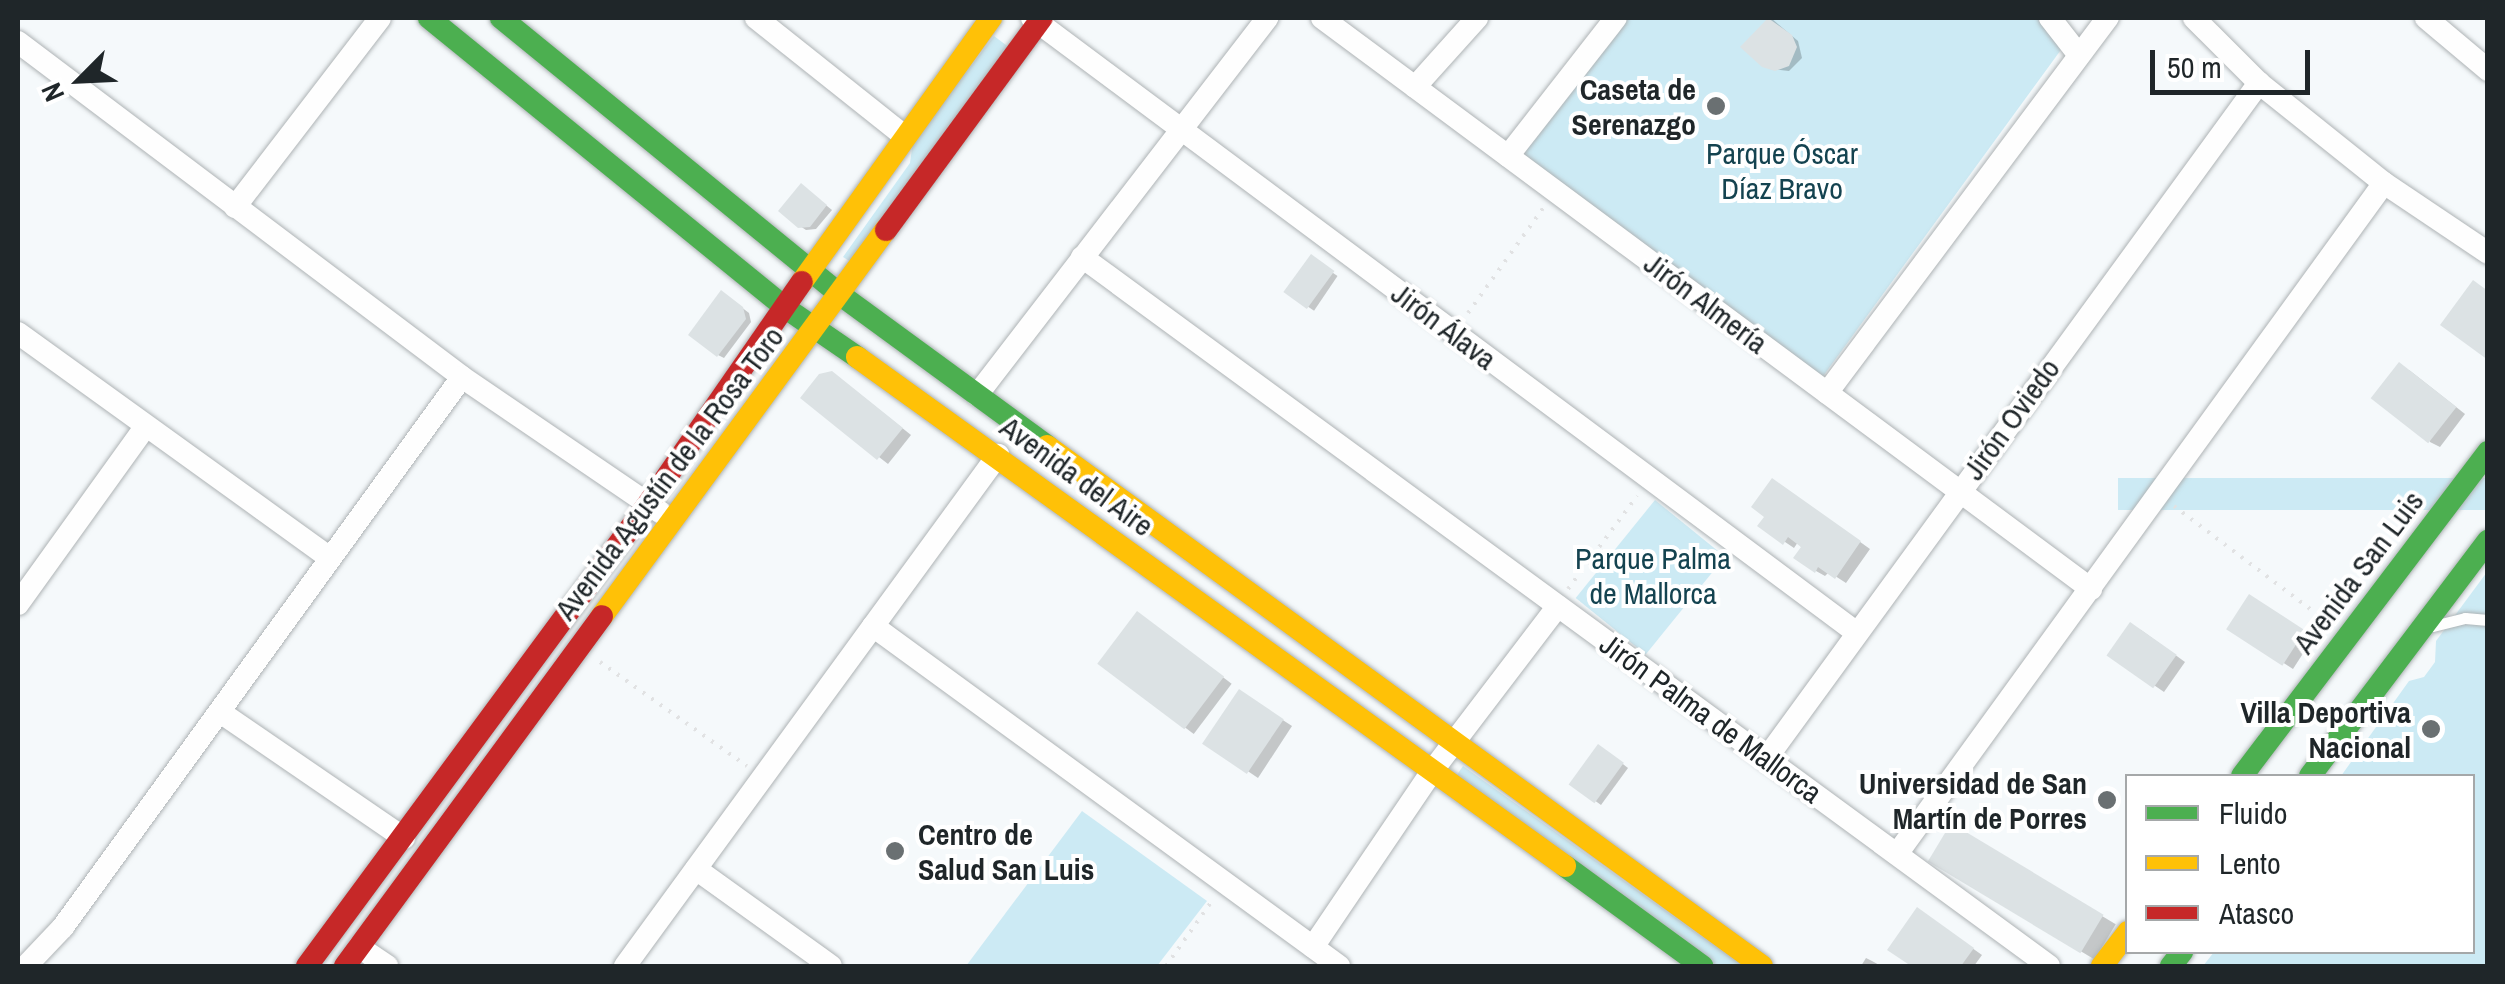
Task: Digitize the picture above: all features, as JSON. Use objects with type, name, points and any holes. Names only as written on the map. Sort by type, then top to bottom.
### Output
[{"type":"main road","name":"Avenida del Aire","points":[[429,18],[787,309],[998,455],[1702,966]]},
{"type":"main road","points":[[501,18],[838,293]]},
{"type":"main road","name":"Avenida Agustín de la Rosa Toro","points":[[307,966],[648,504],[787,309],[903,135],[991,18]]},
{"type":"main road","name":"Avenida Agustín de la Rosa Toro","points":[[344,966],[1038,19]]},
{"type":"main road","name":"Avenida del Aire","points":[[838,293],[1456,739],[1762,966]]},
{"type":"main road","name":"Avenida San Luis","points":[[2243,774],[2488,452]]},
{"type":"main road","points":[[2312,774],[2488,541]]},
{"type":"main road","points":[[2102,966],[2125,936]]},
{"type":"street","points":[[234,206],[380,18]]},
{"type":"street","points":[[756,18],[903,135]]},
{"type":"street","points":[[976,395],[1267,18]]},
{"type":"street","name":"Jirón Almería","points":[[1322,18],[2090,589]]},
{"type":"street","points":[[1415,87],[1477,18]]},
{"type":"street","points":[[1508,156],[1616,18]]},
{"type":"street","points":[[2050,18],[2078,54]]},
{"type":"street","points":[[1827,393],[2108,18]]},
{"type":"street","points":[[2194,18],[2259,82],[2384,184],[2488,253]]},
{"type":"street","points":[[2426,18],[2488,70]]},
{"type":"street","name":"Jirón Álava","points":[[1038,19],[1453,334],[1858,633]]},
{"type":"street","points":[[18,42],[462,377],[670,518]]},
{"type":"street","name":"Jirón Oviedo","points":[[1766,759],[1958,490],[2259,82]]},
{"type":"street","points":[[1897,854],[2384,184]]},
{"type":"street","name":"Jirón Palma de Mallorca","points":[[1082,257],[2050,966]]},
{"type":"street","points":[[18,333],[330,558]]},
{"type":"street","points":[[26,966],[63,927],[462,377]]},
{"type":"street","points":[[18,604],[146,426]]},
{"type":"street","points":[[625,966],[998,455]]},
{"type":"street","points":[[1313,947],[1433,770],[1558,606]]},
{"type":"street","points":[[873,626],[1338,966]]},
{"type":"street","points":[[220,712],[404,838]]},
{"type":"street","points":[[696,870],[831,966]]},
{"type":"street","points":[[359,947],[387,966]]},
{"type":"lane","points":[[2421,628],[2466,618],[2488,620]]},
{"type":"path","points":[[1453,334],[1556,192]]},
{"type":"path","points":[[1558,606],[1649,480]]},
{"type":"path","points":[[2158,494],[2345,636]]},
{"type":"path","points":[[577,645],[763,778]]},
{"type":"path","points":[[1166,966],[1225,883]]},
{"type":"green space","name":"Parque Óscar Díaz Bravo","points":[[1624,18],[2040,18],[2063,47],[1816,386],[1512,159]]},
{"type":"green space","points":[[994,36],[1010,48],[851,262],[843,257],[910,163],[913,141]]},
{"type":"green space","points":[[2118,478],[2487,478],[2487,510],[2118,510]]},
{"type":"green space","name":"Parque Palma de Mallorca","points":[[1655,500],[1725,557],[1646,655],[1576,598]]},
{"type":"green space","name":"Villa Deportiva Nacional","points":[[2487,572],[2487,966],[2203,966],[2212,954],[2475,954],[2475,774],[2342,774],[2409,681],[2424,677],[2435,662],[2436,641]]},
{"type":"green space","points":[[1463,766],[1743,966],[1706,966],[1452,782]]},
{"type":"green space","points":[[1082,811],[1207,901],[1157,966],[966,966]]},
{"type":"building","points":[[1768,18],[1792,35],[1797,47],[1789,66],[1775,71],[1762,67],[1740,47]]},
{"type":"building","name":"Caseta de Serenazgo","points":[[1716,98],[1723,100],[1723,114],[1716,116],[1709,114],[1707,107],[1709,100]]},
{"type":"building","points":[[801,183],[827,205],[810,227],[798,228],[778,211]]},
{"type":"building","points":[[1311,254],[1334,271],[1307,309],[1283,292]]},
{"type":"building","points":[[2473,280],[2488,291],[2488,360],[2440,325]]},
{"type":"building","points":[[721,290],[743,307],[746,319],[717,357],[688,335]]},
{"type":"building","points":[[2399,362],[2457,407],[2428,443],[2371,398]]},
{"type":"building","points":[[832,371],[903,428],[877,460],[800,398],[819,374]]},
{"type":"building","points":[[1772,478],[1861,541],[1835,579],[1818,567],[1815,573],[1793,558],[1801,547],[1788,537],[1783,545],[1757,526],[1764,517],[1751,507]]},
{"type":"building","points":[[2249,594],[2305,630],[2282,666],[2226,629]]},
{"type":"building","points":[[1137,611],[1224,677],[1184,729],[1097,664]]},
{"type":"building","points":[[2130,622],[2177,655],[2153,688],[2106,656]]},
{"type":"building","points":[[1239,689],[1284,719],[1247,774],[1202,744]]},
{"type":"building","points":[[1598,744],[1624,763],[1594,803],[1569,784]]},
{"type":"building","points":[[1951,823],[2104,915],[2080,953],[1928,862]]},
{"type":"building","points":[[1917,907],[1974,948],[1961,966],[1911,966],[1887,950]]},
{"type":"traffic: fast","points":[[429,18],[787,309],[857,357]]},
{"type":"traffic: fast","points":[[501,18],[838,293],[1047,446]]},
{"type":"traffic: fast","points":[[2244,774],[2488,452]]},
{"type":"traffic: fast","points":[[2312,774],[2488,541]]},
{"type":"traffic: fast","points":[[1565,866],[1702,966]]},
{"type":"traffic: fast","points":[[2171,966],[2180,954]]},
{"type":"traffic: slow","points":[[802,282],[991,18]]},
{"type":"traffic: slow","points":[[602,616],[886,230]]},
{"type":"traffic: slow","points":[[857,357],[1565,866]]},
{"type":"traffic: slow","points":[[1047,446],[1762,966]]},
{"type":"traffic: slow","points":[[2102,966],[2125,936]]},
{"type":"traffic: jam","points":[[886,230],[1042,18]]},
{"type":"traffic: jam","points":[[307,966],[648,504],[802,282]]},
{"type":"traffic: jam","points":[[345,966],[602,616]]},
{"type":"place","name":"Caseta de Serenazgo","points":[[1716,106]]},
{"type":"place","name":"Villa Deportiva Nacional","points":[[2431,729]]},
{"type":"place","name":"Universidad de San Martín de Porres","points":[[2107,800]]},
{"type":"place","name":"Centro de Salud San Luis","points":[[895,851]]}]
